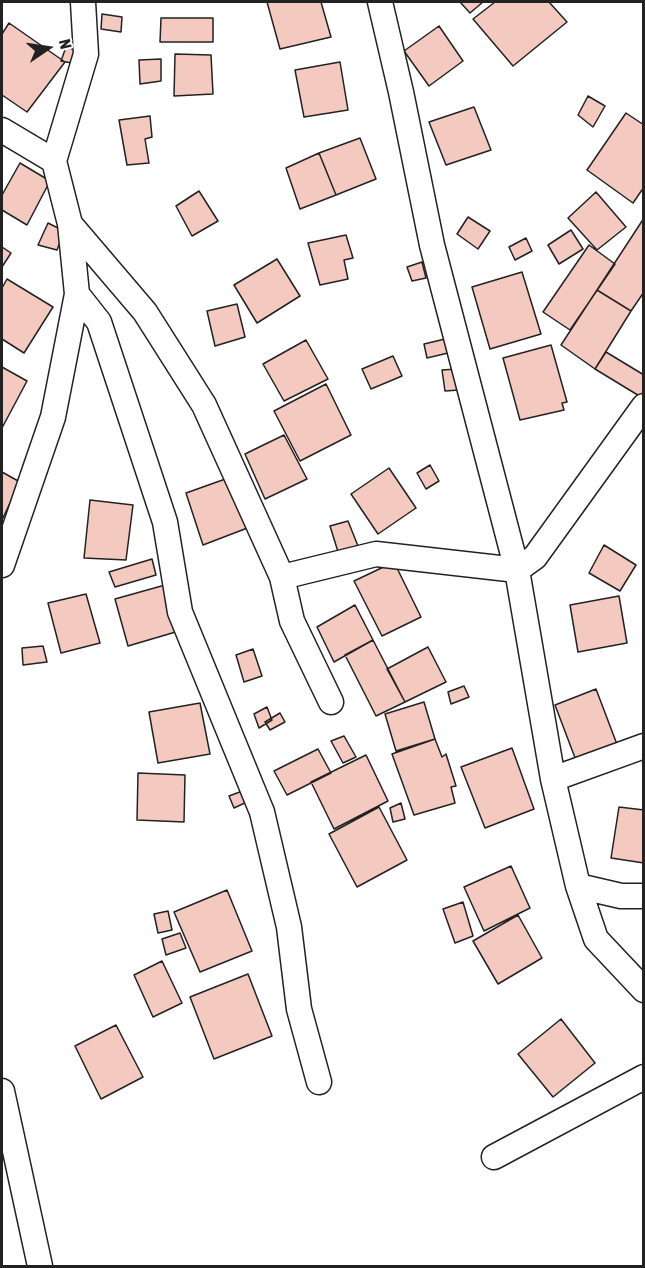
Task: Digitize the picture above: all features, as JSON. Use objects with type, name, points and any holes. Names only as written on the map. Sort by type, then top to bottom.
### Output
[{"type":"street","points":[[2,565],[53,417],[78,294],[70,224],[54,161],[86,54],[83,2]]},
{"type":"street","points":[[380,2],[402,92],[432,245],[517,570],[553,779],[578,886],[596,939],[644,990]]},
{"type":"street","points":[[2,130],[54,161]]},
{"type":"street","points":[[70,224],[145,312],[204,405],[282,577],[292,621],[331,702]]},
{"type":"street","points":[[78,294],[99,322],[165,522],[180,612],[262,812],[289,927],[299,1009],[319,1082]]},
{"type":"street","points":[[282,577],[376,554],[517,570],[535,557],[644,406]]},
{"type":"street","points":[[553,779],[644,746]]},
{"type":"street","points":[[578,886],[621,896],[644,896]]},
{"type":"street","points":[[494,1157],[644,1077]]},
{"type":"street","points":[[2,1091],[40,1266]]},
{"type":"building","points":[[267,2],[321,2],[331,37],[280,49]]},
{"type":"building","points":[[460,2],[483,2],[470,13]]},
{"type":"building","points":[[495,2],[549,2],[567,22],[513,66],[473,19]]},
{"type":"building","points":[[102,14],[122,17],[121,32],[101,29]]},
{"type":"building","points":[[161,18],[213,18],[213,42],[160,42]]},
{"type":"building","points":[[9,23],[65,62],[27,112],[2,95],[2,34]]},
{"type":"building","points":[[439,26],[463,61],[429,86],[404,51]]},
{"type":"building","points":[[66,47],[79,51],[77,64],[61,61]]},
{"type":"building","points":[[175,54],[211,55],[213,94],[174,96]]},
{"type":"building","points":[[161,59],[161,81],[140,84],[139,60]]},
{"type":"building","points":[[340,62],[348,110],[304,117],[295,70]]},
{"type":"building","points":[[588,96],[605,106],[593,127],[578,115]]},
{"type":"building","points":[[474,107],[491,150],[446,165],[429,122]]},
{"type":"building","points":[[626,113],[644,125],[644,187],[633,203],[587,170]]},
{"type":"building","points":[[150,116],[152,137],[145,139],[149,163],[127,165],[119,120]]},
{"type":"building","points":[[360,138],[376,179],[336,195],[319,153]]},
{"type":"building","points":[[319,153],[336,195],[300,209],[286,168]]},
{"type":"building","points":[[20,163],[50,181],[27,225],[2,210],[2,195]]},
{"type":"building","points":[[199,191],[218,221],[192,236],[176,206]]},
{"type":"building","points":[[596,192],[626,227],[597,250],[568,218]]},
{"type":"building","points":[[468,217],[490,231],[478,249],[457,234]]},
{"type":"building","points":[[644,218],[644,292],[631,311],[597,290]]},
{"type":"building","points":[[48,223],[64,231],[57,250],[38,245]]},
{"type":"building","points":[[571,230],[583,249],[559,264],[548,245]]},
{"type":"building","points":[[346,235],[353,258],[344,260],[348,279],[320,285],[308,243]]},
{"type":"building","points":[[526,238],[532,251],[515,260],[509,247]]},
{"type":"building","points":[[589,245],[615,264],[570,330],[543,312]]},
{"type":"building","points":[[2,247],[11,253],[2,267]]},
{"type":"building","points":[[277,259],[300,296],[257,323],[234,285]]},
{"type":"building","points":[[422,262],[426,278],[412,281],[407,267]]},
{"type":"building","points":[[522,272],[541,334],[490,349],[472,287]]},
{"type":"building","points":[[7,279],[53,307],[24,353],[2,339],[2,288]]},
{"type":"building","points":[[597,290],[631,311],[595,369],[561,345]]},
{"type":"building","points":[[237,304],[245,337],[215,346],[207,311]]},
{"type":"building","points":[[445,339],[448,353],[427,358],[424,344]]},
{"type":"building","points":[[306,340],[328,379],[284,401],[263,364]]},
{"type":"building","points":[[551,345],[567,402],[562,403],[564,410],[520,420],[503,358]]},
{"type":"building","points":[[606,352],[644,375],[644,394],[641,397],[595,369]]},
{"type":"building","points":[[393,356],[402,376],[371,389],[362,369]]},
{"type":"building","points":[[2,367],[27,381],[2,428]]},
{"type":"building","points":[[457,369],[459,390],[445,391],[442,370]]},
{"type":"building","points":[[326,384],[351,435],[300,461],[274,411]]},
{"type":"building","points":[[284,435],[307,479],[265,499],[245,454]]},
{"type":"building","points":[[430,465],[439,481],[426,489],[417,473]]},
{"type":"building","points":[[389,468],[416,508],[378,534],[351,494]]},
{"type":"building","points":[[2,472],[20,482],[2,520]]},
{"type":"building","points":[[231,477],[250,527],[203,545],[186,493]]},
{"type":"building","points":[[90,500],[133,505],[126,560],[84,558]]},
{"type":"building","points":[[348,521],[360,551],[339,555],[330,526]]},
{"type":"building","points":[[604,545],[636,565],[620,591],[589,573]]},
{"type":"building","points":[[152,559],[156,575],[115,587],[109,572]]},
{"type":"building","points":[[394,562],[421,617],[382,636],[354,581]]},
{"type":"building","points":[[165,585],[179,631],[128,646],[115,599]]},
{"type":"building","points":[[86,594],[100,643],[61,653],[48,603]]},
{"type":"building","points":[[619,596],[627,643],[578,652],[570,605]]},
{"type":"building","points":[[355,605],[373,640],[334,662],[317,627]]},
{"type":"building","points":[[373,640],[405,702],[376,716],[345,655]]},
{"type":"building","points":[[43,646],[47,662],[23,665],[22,648]]},
{"type":"building","points":[[428,647],[446,682],[405,702],[387,669]]},
{"type":"building","points":[[253,649],[262,676],[244,682],[236,655]]},
{"type":"building","points":[[464,686],[469,697],[451,704],[448,692]]},
{"type":"building","points":[[596,689],[618,747],[577,763],[555,705]]},
{"type":"building","points":[[424,702],[435,739],[396,751],[385,714]]},
{"type":"building","points":[[200,703],[210,754],[158,763],[149,712]]},
{"type":"building","points":[[267,707],[272,720],[259,728],[254,714]]},
{"type":"building","points":[[280,713],[285,722],[270,730],[265,722]]},
{"type":"building","points":[[344,736],[356,757],[343,763],[331,741]]},
{"type":"building","points":[[435,739],[442,757],[446,754],[456,786],[451,787],[455,803],[414,815],[392,754]]},
{"type":"building","points":[[512,748],[534,809],[485,828],[461,767]]},
{"type":"building","points":[[318,749],[331,773],[287,795],[274,771]]},
{"type":"building","points":[[366,755],[388,801],[334,829],[311,782]]},
{"type":"building","points":[[138,773],[185,775],[184,822],[137,820]]},
{"type":"building","points":[[245,790],[249,801],[234,808],[229,796]]},
{"type":"building","points":[[401,803],[405,819],[393,822],[390,808]]},
{"type":"building","points":[[379,807],[407,860],[357,887],[329,834]]},
{"type":"building","points":[[619,807],[644,810],[644,863],[611,858]]},
{"type":"building","points":[[511,866],[530,908],[484,931],[464,887]]},
{"type":"building","points":[[227,890],[252,951],[200,972],[174,912]]},
{"type":"building","points":[[463,902],[473,936],[455,943],[443,909]]},
{"type":"building","points":[[168,911],[172,930],[158,933],[154,914]]},
{"type":"building","points":[[518,915],[542,958],[498,984],[473,941]]},
{"type":"building","points":[[180,933],[186,948],[166,955],[162,939]]},
{"type":"building","points":[[162,961],[182,1003],[153,1017],[134,975]]},
{"type":"building","points":[[248,974],[272,1036],[214,1059],[190,997]]},
{"type":"building","points":[[561,1019],[595,1063],[553,1097],[518,1054]]},
{"type":"building","points":[[116,1025],[143,1077],[101,1099],[75,1046]]}]
